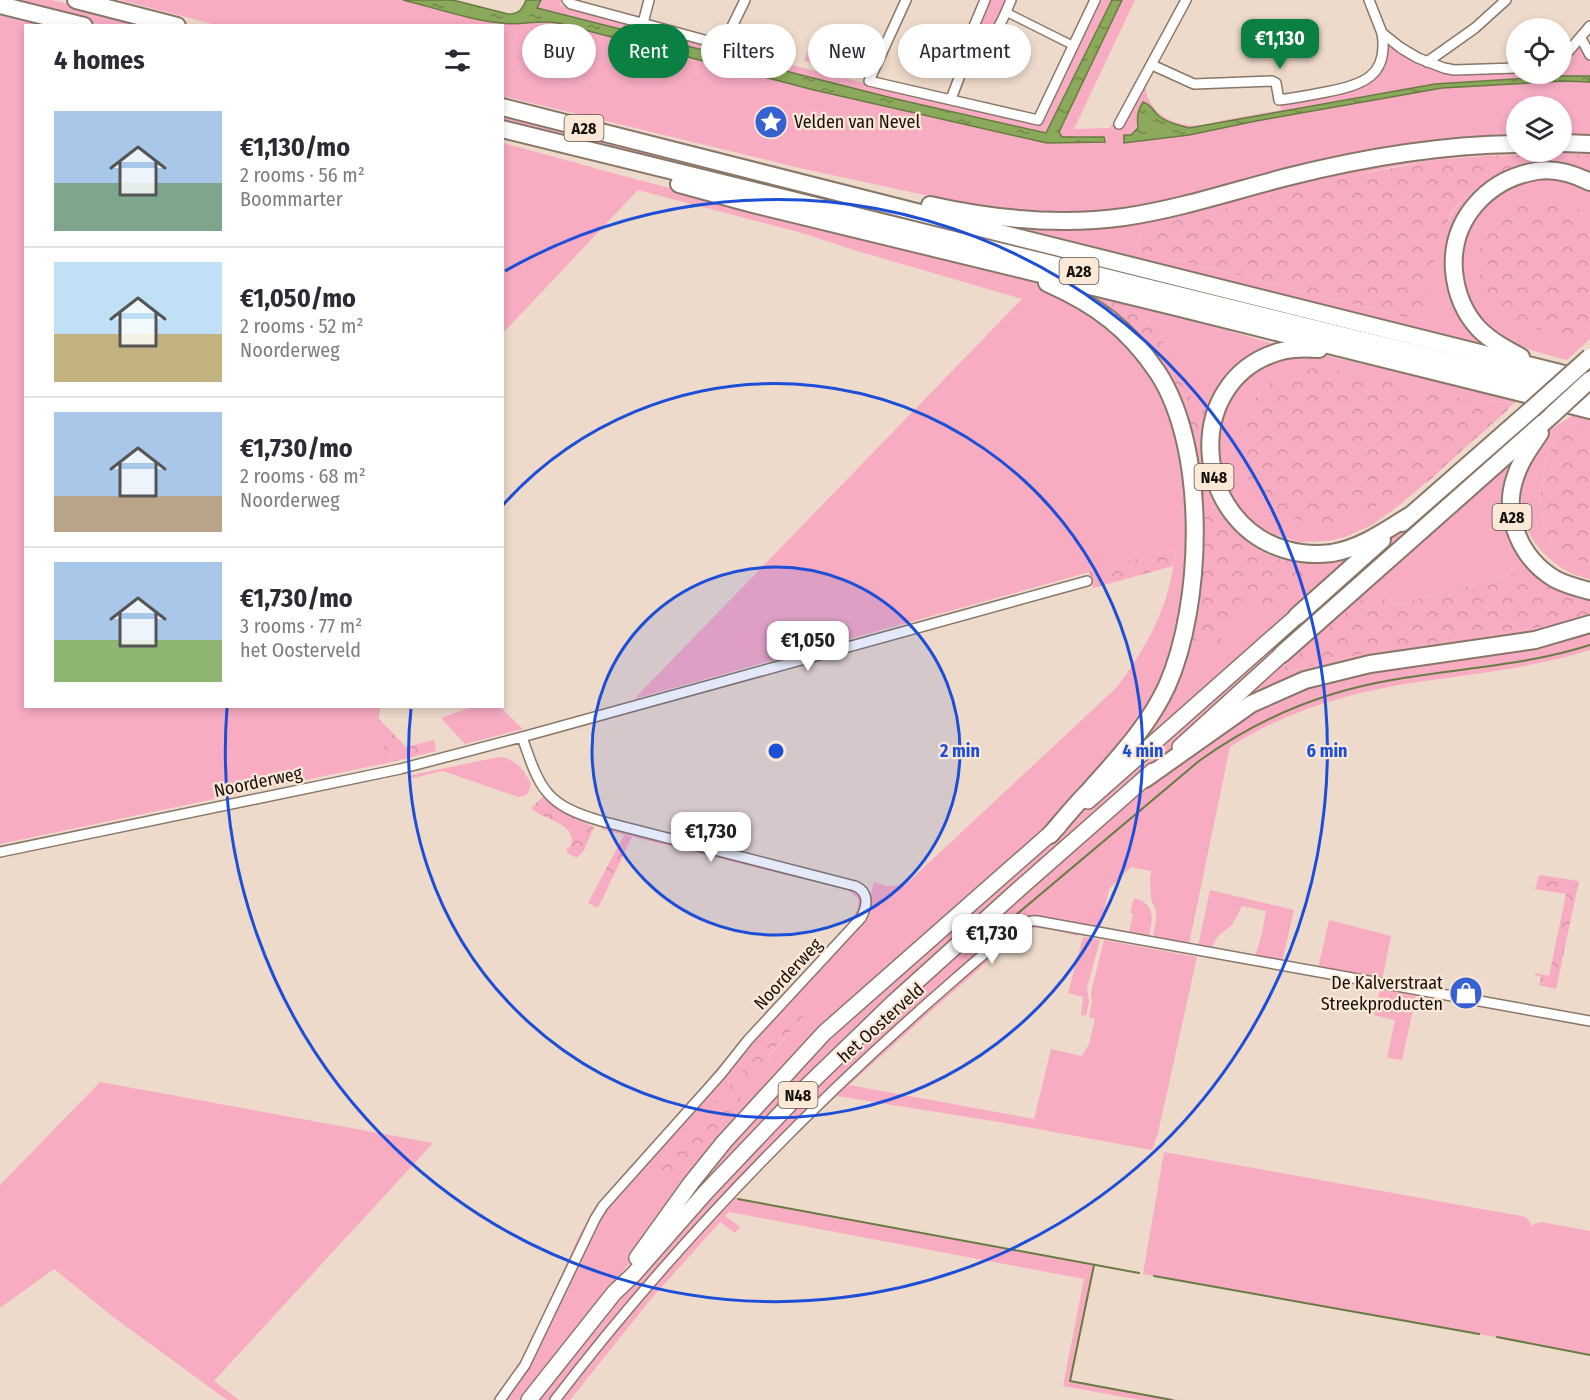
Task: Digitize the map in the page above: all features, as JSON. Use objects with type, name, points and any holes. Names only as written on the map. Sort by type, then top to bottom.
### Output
[{"type":"highway","points":[[76,0],[169,24]]},
{"type":"highway","points":[[0,5],[76,24]]},
{"type":"highway","name":"A28","points":[[504,108],[1590,380]]},
{"type":"highway","name":"A28","points":[[504,130],[1590,396]]},
{"type":"highway","points":[[1572,143],[1590,144]]},
{"type":"highway","name":"A28","points":[[792,180],[872,192],[990,216],[1027,220],[1095,220],[1125,217],[1182,205],[1371,158],[1444,148],[1506,145]]},
{"type":"highway","name":"A28","points":[[568,146],[676,183],[753,204],[1590,410]]},
{"type":"highway","name":"A28","points":[[1558,372],[1520,356],[1489,338],[1478,327],[1459,296],[1455,283],[1454,252],[1463,223],[1472,208],[1490,189],[1505,181],[1538,171],[1567,173],[1590,182]]},
{"type":"highway","name":"A28","points":[[1011,267],[1089,304],[1133,340],[1159,375],[1179,421],[1193,492],[1192,591],[1182,644],[1166,687],[1154,710],[1131,744],[1050,835]]},
{"type":"highway","name":"N48","points":[[1362,353],[1316,348],[1297,349],[1279,352],[1244,370],[1234,379],[1224,394],[1214,415],[1210,436],[1213,475],[1229,511],[1245,528],[1277,547],[1297,552],[1314,554],[1349,549],[1367,542],[1409,516]]},
{"type":"highway","name":"N48","points":[[614,1293],[646,1244],[731,1133],[802,1055],[840,1018],[1590,357]]},
{"type":"highway","name":"A28","points":[[1590,380],[1553,414],[1520,464],[1514,481],[1511,512],[1520,544],[1535,564],[1555,579],[1590,591]]},
{"type":"highway","name":"N48","points":[[529,1400],[614,1293],[769,1124],[846,1047],[1019,889],[1553,414]]},
{"type":"highway","name":"N48","points":[[1145,779],[1251,704],[1305,680],[1370,664],[1534,640],[1590,624]]},
{"type":"street","points":[[567,0],[571,4],[723,45],[745,0]]},
{"type":"street","points":[[643,23],[649,0]]},
{"type":"street","points":[[906,0],[869,81],[1038,120],[1095,0]]},
{"type":"street","points":[[974,24],[984,0]]},
{"type":"street","points":[[1000,24],[1011,0]]},
{"type":"street","points":[[1119,124],[1186,0]]},
{"type":"street","points":[[1152,65],[1194,84],[1272,81],[1276,83],[1279,100],[1345,88],[1363,82],[1372,75],[1380,61],[1384,46],[1382,33],[1369,0]]},
{"type":"street","points":[[1427,62],[1475,28],[1506,0]]},
{"type":"street","points":[[1006,12],[1074,46]]},
{"type":"street","points":[[1572,48],[1590,26]]},
{"type":"street","points":[[1382,33],[1410,54],[1444,68],[1454,70],[1506,68]]},
{"type":"street","points":[[1581,38],[1590,55]]},
{"type":"street","points":[[951,99],[959,78]]},
{"type":"street","name":"Noorderweg","points":[[0,852],[400,769],[1087,581]]},
{"type":"street","name":"Noorderweg","points":[[500,1400],[525,1365],[603,1206],[721,1074],[748,1040],[861,918],[867,900],[862,890],[855,886],[601,821],[568,809],[551,797],[539,782],[522,737]]},
{"type":"street","name":"het Oosterveld","points":[[555,1400],[640,1294],[697,1229],[773,1149],[885,1041],[991,948],[1025,922],[1037,921],[1590,1021]]},
{"type":"green space","points":[[2,0],[52,0],[148,24],[98,24]]},
{"type":"green space","points":[[120,0],[403,0],[486,21],[547,21],[562,24],[522,24],[522,78],[596,78],[596,33],[608,36],[608,78],[689,78],[689,57],[701,60],[701,78],[769,78],[1047,143],[1104,137],[1062,137],[1059,132],[1121,0],[1135,0],[1074,129],[1110,128],[1113,123],[1120,126],[1145,84],[1151,103],[1157,111],[1173,121],[1192,125],[1281,110],[1280,103],[1354,90],[1368,82],[1387,42],[1426,65],[1506,69],[1506,80],[1435,84],[1189,128],[1166,120],[1149,105],[1137,115],[1138,128],[1124,142],[1189,135],[1442,88],[1512,84],[1572,84],[1572,81],[1590,82],[1590,140],[1572,139],[1572,96],[1506,96],[1506,141],[1131,208],[1065,213],[1017,212],[957,202],[804,169],[504,96],[504,24],[213,24]]},
{"type":"green space","points":[[541,0],[562,0],[560,5],[633,24],[608,24],[608,26],[537,8]]},
{"type":"green space","points":[[988,0],[1007,0],[997,24],[978,24]]},
{"type":"green space","points":[[1098,0],[1112,0],[1046,134],[813,78],[844,78],[1038,125]]},
{"type":"green space","points":[[0,12],[50,24],[24,24],[24,708],[380,708],[377,740],[396,761],[0,844]]},
{"type":"green space","points":[[689,38],[701,42],[701,50],[689,47]]},
{"type":"green space","points":[[1577,48],[1582,48],[1590,59],[1590,76],[1572,76],[1572,53]]},
{"type":"green space","points":[[796,66],[808,69],[808,77],[796,74]]},
{"type":"green space","points":[[504,116],[679,162],[907,216],[1387,339],[504,125]]},
{"type":"green space","points":[[504,143],[1063,291],[1092,311],[1146,366],[1167,403],[1177,435],[1183,467],[1188,530],[1183,605],[1166,670],[1135,731],[1042,832],[953,910],[682,1189],[609,1292],[523,1400],[503,1400],[592,1230],[616,1195],[866,914],[874,882],[887,886],[905,885],[1117,687],[1133,665],[1159,617],[1173,570],[1176,548],[634,699],[1022,299],[802,233],[638,190],[504,332]],"holes":[[[795,1013],[803,1018],[769,1056],[770,1062],[759,1075],[744,1072]]]},
{"type":"green space","points":[[1572,149],[1590,150],[1590,156],[1572,156]]},
{"type":"green space","points":[[1506,152],[1506,155],[1435,160],[1374,171],[1195,217],[1141,228],[1137,250],[1421,321],[1434,260],[1451,215],[1462,200],[1489,182],[1476,197],[1449,280],[1496,348],[977,217],[1049,224],[1427,153]]},
{"type":"green space","points":[[1506,155],[1506,162],[1572,162],[1572,155],[1590,156],[1590,178],[1582,174],[1489,182],[1472,192],[1458,204],[1450,215],[1437,251],[1421,321],[1137,250],[1141,228],[1194,217],[1346,177],[1435,160]]},
{"type":"green space","points":[[1556,178],[1581,186],[1590,192],[1590,218],[1562,202],[1547,199],[1530,200],[1583,340],[1590,321],[1590,339],[1567,360],[1517,345],[1486,325],[1471,307],[1462,280],[1461,268],[1463,247],[1470,227],[1488,202],[1503,191],[1520,184]]},
{"type":"green space","points":[[1543,198],[1568,204],[1590,218],[1590,321],[1583,340],[1510,319],[1496,308],[1482,283],[1479,254],[1487,226],[1498,214],[1512,206]]},
{"type":"green space","points":[[1082,290],[1142,305],[1274,344],[1254,354],[1236,368],[1222,384],[1211,404],[1193,400],[1173,360],[1147,320]]},
{"type":"green space","points":[[1089,295],[1124,305],[1143,317],[1168,351],[1193,400],[1211,404],[1203,434],[1203,461],[1206,474],[1218,500],[1241,536],[1261,551],[1278,558],[1324,567],[1266,619],[1239,599],[1218,647],[1188,639],[1190,436],[1122,319]]},
{"type":"green space","points":[[1301,350],[1521,399],[1513,404],[1460,398],[1346,372],[1267,386],[1251,404],[1243,426],[1248,476],[1256,490],[1267,501],[1392,498],[1424,484],[1372,525],[1345,537],[1328,541],[1300,542],[1259,527],[1235,505],[1227,492],[1216,454],[1219,417],[1243,378]]},
{"type":"green space","points":[[1323,368],[1460,398],[1513,404],[1424,484],[1345,521],[1317,524],[1289,516],[1266,501],[1248,478],[1242,442],[1248,410],[1265,387],[1291,373]]},
{"type":"green space","points":[[1540,404],[1550,407],[1223,704],[1003,897],[653,1248],[688,1190],[824,1039]]},
{"type":"green space","points":[[1575,413],[1590,417],[1590,431],[1566,421],[1544,468],[1541,503],[1544,526],[1548,536],[1566,554],[1590,565],[1590,579],[1563,569],[1549,558],[1528,531],[1523,516],[1523,484],[1526,468],[1533,452],[1545,434]]},
{"type":"green space","points":[[1566,421],[1590,431],[1590,565],[1566,554],[1554,544],[1544,526],[1542,514],[1541,491],[1544,468]]},
{"type":"green space","points":[[1522,452],[1511,476],[1527,565],[1513,574],[1393,606],[1284,673],[1374,651],[1590,620],[1567,628],[1354,663],[1208,729]]},
{"type":"green space","points":[[1230,519],[1277,549],[1366,546],[1129,754],[1188,639],[1239,598],[1248,604],[1323,567],[1295,563],[1258,549],[1238,531]]},
{"type":"green space","points":[[1176,548],[1173,566],[1093,588],[1089,572]]},
{"type":"green space","points":[[1527,565],[1590,596],[1590,620],[1374,651],[1283,673],[1280,671],[1372,590],[1393,606],[1513,574]]},
{"type":"green space","points":[[1590,629],[1590,650],[1521,666],[1359,693],[1292,715],[1230,747],[1189,944],[1153,937],[1156,911],[1151,899],[1151,871],[1131,867],[1109,889],[1100,929],[1026,919],[789,1129],[552,1400],[535,1400],[658,1249],[847,1051],[1168,770],[1256,708],[1327,679]]},
{"type":"green space","points":[[469,708],[501,708],[523,729],[465,744],[441,718]]},
{"type":"green space","points":[[379,719],[406,747],[434,740],[436,751],[396,761],[377,740]]},
{"type":"green space","points":[[499,757],[514,762],[525,774],[531,784],[528,793],[524,796],[518,797],[443,771],[409,779],[407,776]]},
{"type":"green space","points":[[543,797],[574,818],[594,827],[584,850],[577,858],[566,850],[572,841],[567,829],[531,808]]},
{"type":"green space","points":[[606,825],[850,888],[862,895],[863,910],[602,1205],[523,1364],[497,1400],[493,1400],[526,1352],[580,1234],[593,1211],[744,1036],[844,928],[858,907],[858,898],[847,890],[601,829]]},
{"type":"green space","points":[[624,835],[632,837],[598,908],[588,903]]},
{"type":"green space","points":[[1539,875],[1579,881],[1556,989],[1539,985],[1541,976],[1535,973],[1549,976],[1566,894],[1535,889]]},
{"type":"green space","points":[[1210,890],[1294,910],[1282,962],[1255,957],[1266,911],[1242,906],[1232,925],[1218,936],[1211,948],[1198,946]]},
{"type":"green space","points":[[1134,898],[1146,904],[1151,913],[1149,937],[1129,933],[1133,914],[1130,913]]},
{"type":"green space","points":[[1329,920],[1391,936],[1382,980],[1318,969]]},
{"type":"green space","points":[[1030,923],[1078,932],[1078,936],[1043,928],[1024,930],[849,1085],[1034,1119],[1051,1049],[1082,1056],[1089,1044],[1095,1019],[1089,1017],[1091,993],[1104,940],[1197,957],[1158,1133],[1152,1150],[837,1096],[797,1132],[735,1198],[1095,1265],[1071,1381],[1179,1400],[1140,1400],[1063,1386],[1084,1279],[729,1212],[725,1216],[740,1227],[735,1233],[720,1222],[651,1299],[570,1400],[558,1400],[607,1336],[725,1202],[864,1063],[1022,926]]},
{"type":"green space","points":[[1083,937],[1100,940],[1087,988],[1089,1002],[1086,1016],[1081,1015],[1083,997],[1068,993]]},
{"type":"green space","points":[[1380,989],[1416,996],[1402,1060],[1387,1058],[1395,1020],[1374,1015]]},
{"type":"green space","points":[[799,1012],[803,1018],[769,1055],[770,1062],[676,1180],[661,1180],[650,1175],[795,1013]]},
{"type":"green space","points":[[100,1082],[433,1143],[214,1381],[239,1400],[227,1400],[112,1316],[54,1269],[0,1308],[0,1185]]},
{"type":"green space","points":[[1164,1152],[1526,1217],[1533,1227],[1534,1224],[1541,1222],[1590,1231],[1590,1354],[1143,1274]]},
{"type":"water","points":[[403,0],[453,0],[508,14],[520,11],[526,0],[541,0],[537,8],[608,26],[608,36],[596,33],[596,24],[544,22],[509,24],[465,17]]},
{"type":"water","points":[[1112,0],[1122,0],[1059,132],[1062,137],[1104,137],[1105,142],[1047,143],[768,78],[796,78],[796,74],[1046,133]]},
{"type":"water","points":[[689,47],[701,50],[701,60],[689,57]]},
{"type":"water","points":[[1572,76],[1590,76],[1590,82],[1572,81]]},
{"type":"water","points":[[1506,80],[1506,84],[1512,84],[1442,88],[1189,135],[1124,143],[1124,135],[1131,135],[1138,128],[1138,115],[1143,102],[1159,116],[1173,124],[1189,128],[1435,84]]},
{"type":"waterway","points":[[992,935],[1199,761],[1267,720],[1315,700],[1366,685],[1541,658],[1590,645]]},
{"type":"waterway","points":[[738,1199],[1139,1273]]},
{"type":"waterway","points":[[1094,1265],[1070,1381],[1172,1400]]},
{"type":"waterway","points":[[1154,1276],[1479,1334]]},
{"type":"waterway","points":[[1497,1337],[1590,1355]]},
{"type":"place","name":"Velden van Nevel","points":[[771,122]]},
{"type":"place","name":"De Kalverstraat Streekproducten","points":[[1466,993]]}]
